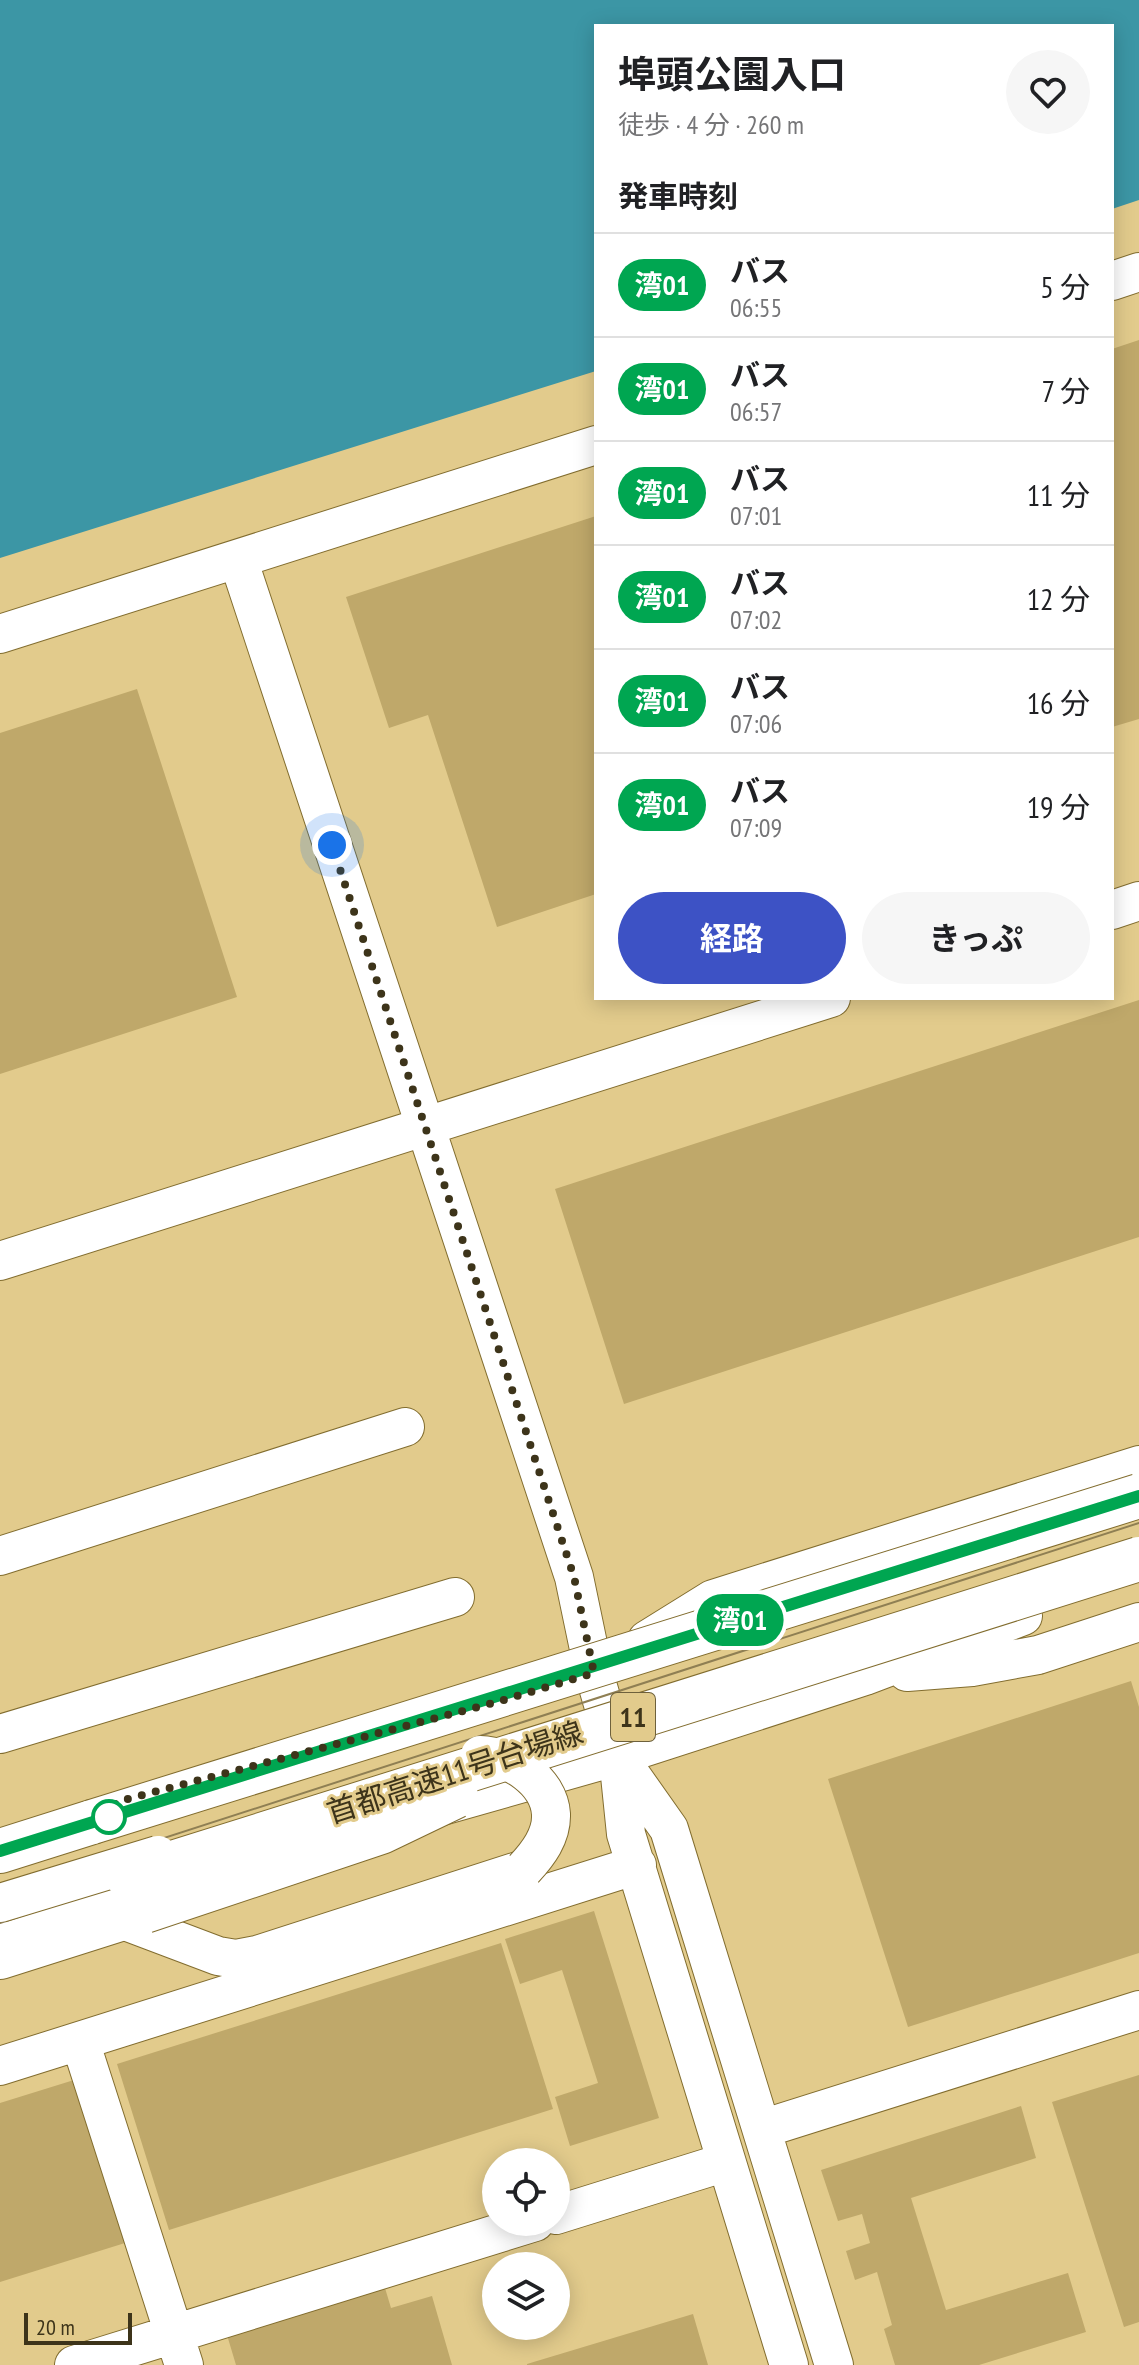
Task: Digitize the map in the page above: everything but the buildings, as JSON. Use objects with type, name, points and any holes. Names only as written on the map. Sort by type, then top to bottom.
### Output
[{"type":"highway","name":"首都高速11号台場線","points":[[0,1851],[1139,1498]]},
{"type":"highway","name":"首都高速11号台場線","points":[[2,1943],[602,1744],[1139,1559]]},
{"type":"highway","points":[[2,1943],[120,1919],[381,1832],[602,1744]]},
{"type":"street","points":[[1114,280],[1139,272]]},
{"type":"street","points":[[0,634],[594,446]]},
{"type":"street","points":[[238,559],[574,1577],[594,1673],[602,1744],[626,1834],[789,2365]]},
{"type":"street","points":[[1114,909],[1139,901]]},
{"type":"street","points":[[0,1261],[825,1000]]},
{"type":"street","points":[[0,1556],[405,1427]]},
{"type":"street","points":[[594,1673],[713,1599],[1139,1465]]},
{"type":"street","points":[[0,1830],[497,1702],[1139,1498]]},
{"type":"street","points":[[602,1744],[865,1676],[1087,1591],[1139,1575]]},
{"type":"street","points":[[0,1734],[455,1597]]},
{"type":"street","points":[[865,1676],[972,1667],[1038,1655],[1139,1622]]},
{"type":"street","points":[[602,1744],[669,1829],[834,2365]]},
{"type":"street","points":[[0,1903],[483,1754],[509,1762],[532,1776],[547,1797],[551,1815],[548,1835],[540,1851],[524,1869],[257,1955],[236,1959],[218,1956],[120,1919]]},
{"type":"street","points":[[0,2066],[637,1865]]},
{"type":"street","points":[[762,2129],[1139,2010]]},
{"type":"street","points":[[80,2041],[179,2350]]},
{"type":"street","points":[[570,2211],[726,2162]]},
{"type":"street","points":[[74,2365],[179,2350],[496,2236]]},
{"type":"water","points":[[0,0],[1139,0],[1139,200],[1114,208],[1114,24],[594,24],[594,372],[0,558]]},
{"type":"tram line","points":[[0,1891],[1139,1523]]},
{"type":"tram line","points":[[0,1923],[1139,1550]]},
{"type":"bus line","name":"湾01","points":[[0,1851],[1139,1496]]},
{"type":"route","points":[[109,1817],[116,1802],[497,1702],[594,1673],[574,1577],[332,845]]}]
